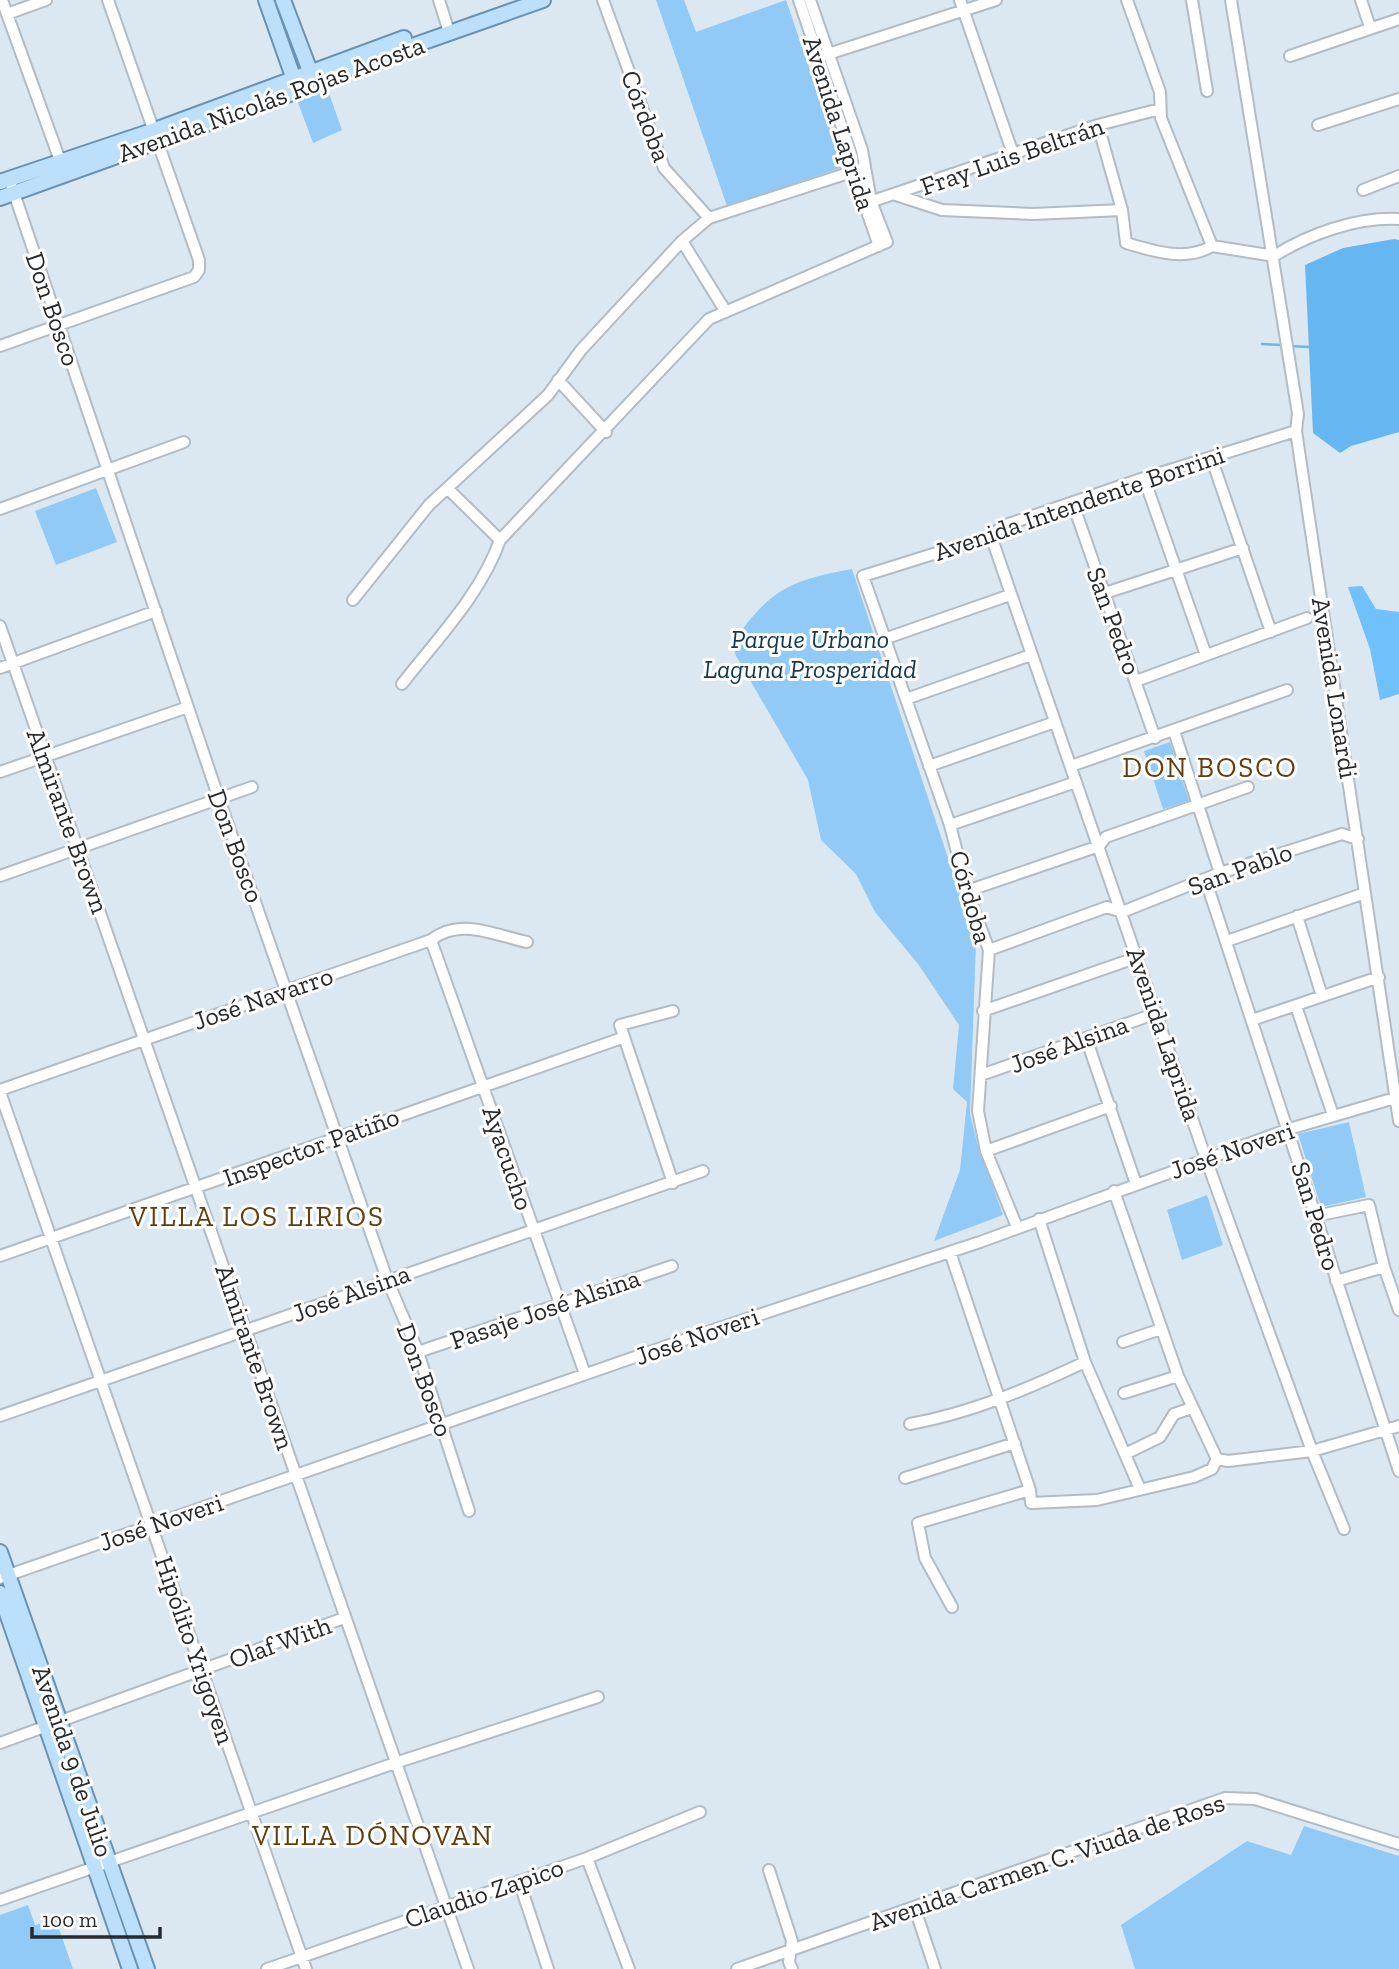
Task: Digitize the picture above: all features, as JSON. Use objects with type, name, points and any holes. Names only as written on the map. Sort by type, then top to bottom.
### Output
[{"type":"main road","points":[[267,0],[296,85]]},
{"type":"main road","points":[[283,0],[311,76]]},
{"type":"main road","name":"Avenida Nicolás Rojas Acosta","points":[[448,28],[514,0]]},
{"type":"main road","name":"Avenida Nicolás Rojas Acosta","points":[[7,195],[63,168],[296,85],[311,76],[448,28],[543,0]]},
{"type":"main road","name":"Avenida Nicolás Rojas Acosta","points":[[4,180],[63,168]]},
{"type":"main road","name":"Avenida 9 de Julio","points":[[0,1552],[4,1577],[102,1865],[147,1969]]},
{"type":"main road","name":"Avenida 9 de Julio","points":[[0,1593],[52,1723]]},
{"type":"main road","name":"Avenida 9 de Julio","points":[[102,1865],[130,1969]]},
{"type":"street","points":[[2,0],[63,168]]},
{"type":"street","points":[[6,14],[47,0]]},
{"type":"street","points":[[0,346],[194,277],[199,270],[108,0]]},
{"type":"street","points":[[439,0],[448,28]]},
{"type":"street","name":"Córdoba","points":[[603,0],[664,167],[709,218]]},
{"type":"street","name":"Avenida Laprida","points":[[726,312],[883,244],[858,169],[862,150],[799,0]]},
{"type":"street","name":"Avenida Laprida","points":[[810,0],[824,56]]},
{"type":"street","points":[[960,0],[1013,154]]},
{"type":"street","points":[[824,56],[996,0]]},
{"type":"street","points":[[1127,0],[1160,92],[1160,108],[1212,246]]},
{"type":"street","points":[[1192,0],[1207,91]]},
{"type":"street","name":"Avenida Lonardi","points":[[1231,0],[1298,414],[1296,431],[1399,1121]]},
{"type":"street","points":[[1362,0],[1370,27]]},
{"type":"street","points":[[1290,56],[1399,19]]},
{"type":"street","points":[[1318,125],[1399,99]]},
{"type":"street","name":"Fray Luis Beltrán","points":[[868,203],[1098,125],[1160,108]]},
{"type":"street","points":[[1098,125],[1122,210],[1126,243],[1165,254],[1203,251],[1212,246],[1274,256],[1302,239],[1328,230],[1399,219]]},
{"type":"street","points":[[353,600],[447,488],[548,395],[582,349],[682,241],[709,218],[858,169]]},
{"type":"street","points":[[1363,190],[1399,176]]},
{"type":"street","name":"Don Bosco","points":[[4,180],[7,195],[58,326],[219,799],[387,1279],[418,1352],[468,1511]]},
{"type":"street","points":[[896,195],[942,210],[1033,214],[1122,210]]},
{"type":"street","points":[[402,684],[472,594],[493,560],[500,540],[606,432],[709,319],[726,312],[682,241]]},
{"type":"street","points":[[558,380],[606,432]]},
{"type":"street","name":"Avenida Intendente Borrini","points":[[863,576],[991,536],[1003,526],[1143,478],[1296,431]]},
{"type":"street","points":[[0,509],[184,442]]},
{"type":"street","points":[[1211,457],[1271,632]]},
{"type":"street","points":[[1143,478],[1206,655]]},
{"type":"street","points":[[447,488],[500,540]]},
{"type":"street","name":"San Pedro","points":[[1073,504],[1155,737]]},
{"type":"street","name":"Avenida Laprida","points":[[991,536],[1206,1159],[1312,1451],[1344,1529]]},
{"type":"street","points":[[1105,593],[1243,548]]},
{"type":"street","name":"Córdoba","points":[[863,576],[950,825],[967,891],[989,950],[978,1111],[986,1151],[1017,1227]]},
{"type":"street","points":[[884,639],[1010,595]]},
{"type":"street","points":[[0,667],[156,611]]},
{"type":"street","points":[[1136,681],[1307,618]]},
{"type":"street","name":"Almirante Brown","points":[[0,626],[468,1969]]},
{"type":"street","points":[[906,699],[1031,655]]},
{"type":"street","points":[[1071,766],[1287,690]]},
{"type":"street","points":[[0,772],[188,707]]},
{"type":"street","points":[[929,766],[1055,722]]},
{"type":"street","points":[[1174,731],[1200,804],[1220,873]]},
{"type":"street","points":[[950,825],[1076,782]]},
{"type":"street","points":[[0,876],[252,787]]},
{"type":"street","points":[[967,891],[1099,846],[1106,837],[1248,787]]},
{"type":"street","name":"San Pablo","points":[[989,950],[1107,908],[1122,912],[1206,881],[1220,873],[1342,834],[1358,839]]},
{"type":"street","name":"San Pedro","points":[[1206,881],[1399,1471]]},
{"type":"street","points":[[1227,941],[1365,893]]},
{"type":"street","points":[[1297,916],[1322,996]]},
{"type":"street","name":"José Navarro","points":[[0,1091],[431,940],[440,933],[461,926],[527,942]]},
{"type":"street","name":"Ayacucho","points":[[431,940],[585,1374]]},
{"type":"street","points":[[983,1011],[1138,957]]},
{"type":"street","points":[[1252,1020],[1379,977]]},
{"type":"street","points":[[1296,1006],[1333,1115]]},
{"type":"street","points":[[673,1011],[620,1025],[622,1038],[673,1183]]},
{"type":"street","name":"José Alsina","points":[[981,1075],[1157,1013]]},
{"type":"street","name":"Inspector Patiño","points":[[0,1256],[622,1038]]},
{"type":"street","points":[[1086,1038],[1136,1184]]},
{"type":"street","name":"Hipólito Yrigoyen","points":[[0,1091],[103,1380],[306,1969]]},
{"type":"street","name":"José Noveri","points":[[4,1577],[443,1426],[585,1374],[836,1292],[1289,1129],[1395,1098]]},
{"type":"street","points":[[986,1151],[1111,1106]]},
{"type":"street","name":"José Alsina","points":[[0,1416],[703,1171]]},
{"type":"street","points":[[1114,1191],[1178,1376],[1217,1459]]},
{"type":"street","points":[[1315,1216],[1369,1205],[1384,1267],[1399,1310]]},
{"type":"street","points":[[1039,1219],[1086,1362],[1140,1489]]},
{"type":"street","points":[[950,1252],[1015,1443],[1030,1490],[1031,1503],[1097,1500],[1194,1477],[1212,1468],[1217,1459]]},
{"type":"street","name":"Pasaje José Alsina","points":[[418,1352],[672,1266]]},
{"type":"street","points":[[1336,1281],[1384,1267]]},
{"type":"street","points":[[1123,1342],[1161,1329]]},
{"type":"street","points":[[910,1424],[934,1420],[1026,1390],[1086,1362]]},
{"type":"street","points":[[1124,1393],[1178,1376]]},
{"type":"street","points":[[1125,1454],[1160,1437],[1174,1414],[1192,1408]]},
{"type":"street","points":[[1217,1459],[1228,1461],[1312,1451],[1386,1432],[1399,1426]]},
{"type":"street","points":[[905,1478],[1015,1443]]},
{"type":"street","points":[[952,1607],[925,1558],[918,1523],[1030,1490]]},
{"type":"street","name":"Olaf With","points":[[0,1743],[344,1618]]},
{"type":"street","points":[[0,1900],[395,1763],[598,1697]]},
{"type":"street","name":"Avenida Carmen C. Viuda de Ross","points":[[737,1969],[915,1909],[1225,1798],[1255,1799],[1399,1844]]},
{"type":"street","name":"Claudio Zapico","points":[[267,1969],[587,1858],[699,1812]]},
{"type":"street","points":[[587,1858],[629,1969]]},
{"type":"street","points":[[769,1870],[792,1941],[792,1969]]},
{"type":"street","points":[[519,1881],[548,1969]]},
{"type":"street","points":[[915,1909],[935,1969]]},
{"type":"green space","points":[[656,0],[684,0],[696,32],[786,0],[843,167],[727,206]]},
{"type":"green space","points":[[327,88],[342,130],[313,143],[297,100]]},
{"type":"green space","points":[[96,488],[117,542],[56,565],[35,511]]},
{"type":"green space","name":"Parque Urbano Laguna Prosperidad","points":[[852,569],[976,942],[970,1114],[1003,1215],[934,1241],[960,1170],[967,1102],[953,1089],[959,1025],[918,964],[875,912],[856,874],[821,840],[808,780],[736,656],[732,644],[757,611],[782,591],[812,578]]},
{"type":"green space","points":[[1170,742],[1189,801],[1163,809],[1144,751]]},
{"type":"green space","points":[[1349,1122],[1366,1197],[1321,1207],[1298,1134]]},
{"type":"green space","points":[[1207,1195],[1223,1245],[1182,1260],[1167,1210]]},
{"type":"green space","points":[[1304,1826],[1399,1856],[1399,1969],[1135,1969],[1121,1925],[1247,1841],[1291,1855]]},
{"type":"green space","points":[[28,1905],[35,1925],[56,1920],[73,1969],[0,1969],[0,1915]]},
{"type":"shaded area","points":[[1399,240],[1399,432],[1351,446],[1340,453],[1313,433],[1305,265],[1343,248]]},
{"type":"shaded area","points":[[1362,586],[1376,609],[1399,612],[1399,694],[1380,700],[1370,649],[1348,587]]},
{"type":"waterway","points":[[1262,344],[1283,345]]},
{"type":"waterway","points":[[1289,346],[1309,347]]},
{"type":"district","name":"DON BOSCO","points":[[1210,767]]},
{"type":"district","name":"VILLA LOS LIRIOS","points":[[257,1216]]},
{"type":"district","name":"VILLA DÓNOVAN","points":[[373,1835]]}]
